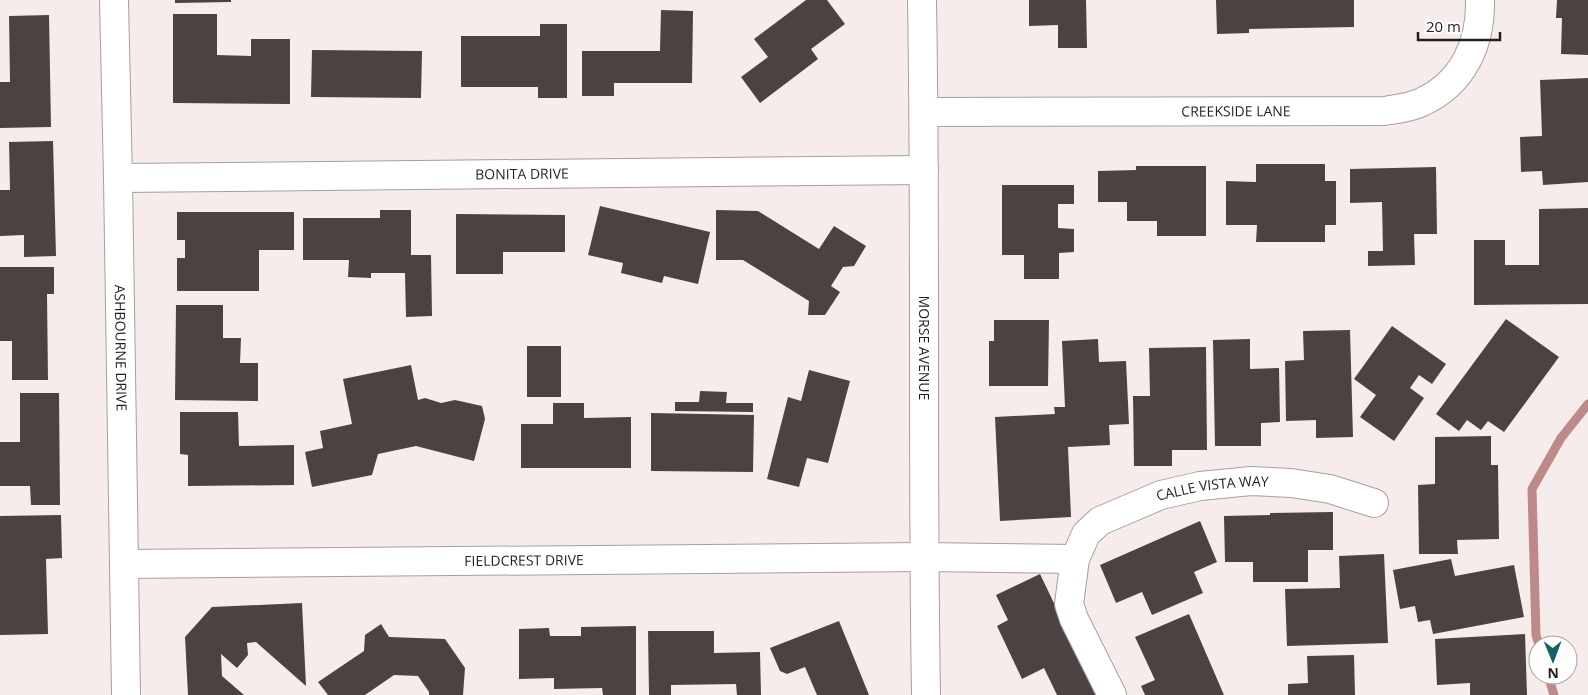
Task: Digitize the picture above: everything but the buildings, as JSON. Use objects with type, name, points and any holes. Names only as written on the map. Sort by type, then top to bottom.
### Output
[{"type":"street","name":"ASHBOURNE DRIVE","points":[[114,0],[126,695]]},
{"type":"street","name":"MORSE AVENUE","points":[[922,0],[926,695]]},
{"type":"street","name":"CREEKSIDE LANE","points":[[924,112],[1374,111],[1403,108],[1421,103],[1438,93],[1464,65],[1474,48],[1479,30],[1480,0]]},
{"type":"street","name":"BONITA DRIVE","points":[[118,178],[924,170]]},
{"type":"street","name":"CALLE VISTA WAY","points":[[1112,695],[1074,619],[1069,604],[1075,559],[1086,534],[1100,521],[1161,495],[1200,486],[1251,481],[1291,483],[1330,490],[1374,503]]},
{"type":"street","points":[[924,557],[1075,559]]},
{"type":"street","name":"FIELDCREST DRIVE","points":[[124,564],[924,557]]},
{"type":"waterway","points":[[1536,635],[1532,489],[1561,438],[1588,404]]},
{"type":"waterway","points":[[1551,685],[1554,695]]}]
